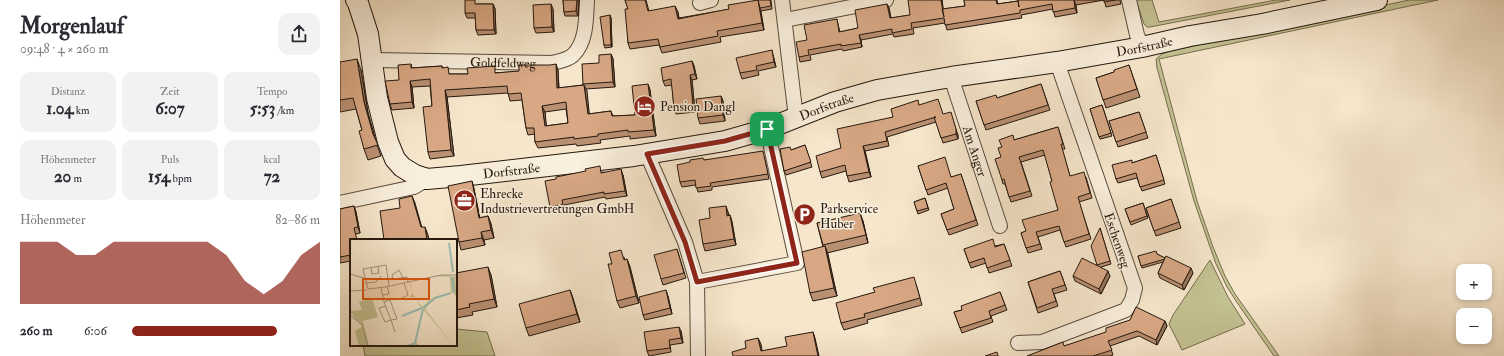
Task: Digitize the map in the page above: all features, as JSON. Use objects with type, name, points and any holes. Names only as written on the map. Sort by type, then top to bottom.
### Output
[{"type":"street","points":[[356,0],[368,34],[373,60],[377,98],[388,142],[396,159],[407,171],[399,184],[387,192]]},
{"type":"street","name":"Goldfeldweg","points":[[373,60],[552,63],[566,59],[573,55],[580,46],[586,23],[587,0]]},
{"type":"street","points":[[782,0],[796,118]]},
{"type":"street","points":[[785,20],[861,2],[886,0]]},
{"type":"street","points":[[1129,0],[1137,35],[1142,47]]},
{"type":"street","name":"Dorfstraße","points":[[407,171],[427,178],[461,176],[647,154],[725,141],[767,129],[835,102],[877,90],[1142,47],[1190,36],[1262,24],[1377,0]]},
{"type":"street","name":"Eschenweg","points":[[1018,343],[1042,342],[1126,310],[1132,300],[1135,288],[1057,62]]},
{"type":"street","name":"Am Anger","points":[[951,77],[1000,226]]},
{"type":"street","points":[[697,282],[797,263],[767,129]]},
{"type":"street","points":[[647,154],[685,242],[697,282],[698,356]]},
{"type":"street","points":[[340,203],[414,187],[427,178]]},
{"type":"shaded area","points":[[1136,0],[1152,0],[1159,22],[1276,0],[1290,0],[1147,27],[1144,24]]},
{"type":"shaded area","points":[[1409,0],[1438,0],[1159,59],[1197,201],[1213,247],[1225,276],[1235,294],[1279,356],[1274,356],[1227,287],[1216,264],[1194,201],[1157,68],[1156,59],[1162,54],[1170,51]]},
{"type":"shaded area","points":[[1210,260],[1228,297],[1245,324],[1182,350],[1169,324],[1173,315]]},
{"type":"shaded area","points":[[457,329],[487,332],[495,356],[365,356],[363,346],[457,346]]},
{"type":"building","points":[[465,0],[475,0],[475,4],[493,4],[494,30],[476,30],[475,13],[465,13]]},
{"type":"building","points":[[563,0],[577,0],[576,11],[564,12]]},
{"type":"building","points":[[625,0],[645,0],[648,11],[675,6],[678,19],[729,9],[728,5],[758,0],[762,23],[717,31],[718,36],[660,47],[658,39],[628,43],[625,9],[628,9]]},
{"type":"building","points":[[758,0],[770,0],[771,6],[760,8]]},
{"type":"building","points":[[908,0],[941,0],[943,9],[965,6],[964,0],[996,0],[997,4],[1018,1],[1019,7],[1018,0],[1074,0],[1075,8],[1053,12],[1052,4],[1020,10],[1020,13],[945,25],[944,18],[911,23],[912,29],[892,33],[892,29],[859,35],[861,43],[841,46],[841,44],[808,50],[809,55],[799,57],[796,42],[807,40],[804,25],[837,19],[839,32],[858,28],[855,10],[887,4],[890,18],[910,15]]},
{"type":"building","points":[[1104,0],[1115,0],[1104,2]]},
{"type":"building","points":[[551,4],[552,27],[534,28],[533,5]]},
{"type":"building","points":[[610,15],[611,45],[604,45],[600,17]]},
{"type":"building","points":[[772,50],[774,62],[756,66],[757,70],[740,73],[736,58]]},
{"type":"building","points":[[611,54],[613,82],[583,84],[582,64],[599,63],[599,55]]},
{"type":"building","points":[[357,59],[364,102],[373,134],[378,145],[364,149],[359,131],[362,130],[353,98],[340,100],[340,62]]},
{"type":"building","points":[[692,61],[695,74],[690,75],[693,106],[674,108],[671,79],[663,81],[661,68]]},
{"type":"building","points":[[411,64],[411,68],[442,66],[442,68],[448,67],[449,74],[468,74],[467,68],[495,66],[495,73],[519,71],[519,65],[556,64],[557,88],[584,85],[588,114],[611,111],[612,116],[635,115],[632,86],[648,84],[654,130],[628,132],[628,130],[598,134],[598,136],[574,139],[574,137],[535,142],[534,128],[526,128],[521,93],[508,94],[507,86],[445,90],[451,150],[428,152],[423,107],[432,106],[430,79],[410,81],[412,102],[390,104],[385,81],[399,80],[398,65]],"holes":[[[566,102],[568,123],[545,126],[542,106]]]},
{"type":"building","points":[[1129,65],[1137,89],[1103,100],[1096,78]]},
{"type":"building","points":[[1041,84],[1048,105],[984,125],[976,101],[996,95],[997,98]]},
{"type":"building","points":[[721,96],[723,115],[698,118],[696,99]]},
{"type":"building","points":[[938,99],[943,114],[951,112],[956,134],[941,138],[934,118],[885,132],[887,141],[863,146],[869,172],[847,176],[845,165],[820,172],[816,156],[841,148],[837,129],[893,117],[891,109],[918,100],[919,105]]},
{"type":"building","points":[[1102,105],[1111,133],[1099,137],[1090,109]]},
{"type":"building","points":[[1139,112],[1146,132],[1116,142],[1109,121]]},
{"type":"building","points":[[1058,127],[1070,176],[1084,172],[1090,193],[1078,197],[1089,234],[1064,242],[1059,226],[1036,232],[1040,244],[1026,248],[1021,233],[1026,231],[1022,220],[1058,210],[1050,182],[1052,181],[1043,150],[1019,157],[1030,191],[1009,197],[1004,179],[1002,180],[995,159],[1001,157],[998,148],[1002,147],[999,140],[1013,135],[1014,140]]},
{"type":"building","points":[[805,145],[811,162],[784,171],[780,149],[790,147],[791,150]]},
{"type":"building","points":[[763,151],[768,174],[710,183],[711,186],[696,188],[695,180],[680,182],[677,165],[690,162],[690,160],[703,158],[704,160]]},
{"type":"building","points":[[1156,155],[1164,180],[1140,187],[1136,173],[1116,179],[1112,165],[1132,160],[1132,163]]},
{"type":"building","points":[[945,157],[951,177],[961,174],[976,220],[947,230],[941,214],[954,209],[946,183],[926,190],[918,166]]},
{"type":"building","points":[[600,166],[601,173],[621,169],[625,191],[604,194],[604,192],[562,200],[563,204],[550,207],[545,181]]},
{"type":"building","points":[[472,181],[479,218],[488,216],[491,230],[481,232],[482,238],[459,242],[448,186]]},
{"type":"building","points":[[412,196],[421,227],[425,227],[427,239],[384,239],[380,211],[400,208],[399,199]]},
{"type":"building","points":[[925,198],[928,208],[917,211],[914,202]]},
{"type":"building","points":[[1171,199],[1179,222],[1154,231],[1146,208]]},
{"type":"building","points":[[1143,203],[1147,216],[1130,222],[1125,209]]},
{"type":"building","points":[[354,206],[358,227],[354,228],[357,239],[350,239],[350,255],[340,257],[340,209]]},
{"type":"building","points":[[726,206],[727,216],[730,215],[734,239],[703,244],[699,220],[710,218],[709,208]]},
{"type":"building","points":[[860,213],[866,235],[823,245],[817,223]]},
{"type":"building","points":[[1100,228],[1110,261],[1097,265],[1091,246]]},
{"type":"building","points":[[993,239],[995,247],[1004,244],[1010,260],[987,268],[984,258],[969,263],[964,249]]},
{"type":"building","points":[[825,246],[834,288],[810,293],[802,252]]},
{"type":"building","points":[[677,249],[684,273],[661,279],[654,255]]},
{"type":"building","points":[[621,250],[624,260],[627,259],[636,296],[617,301],[608,264],[612,264],[609,253]]},
{"type":"building","points":[[1156,251],[1157,254],[1165,259],[1141,266],[1138,256]]},
{"type":"building","points":[[1166,256],[1191,268],[1182,285],[1158,273]]},
{"type":"building","points":[[1082,258],[1108,271],[1099,289],[1073,276]]},
{"type":"building","points":[[488,267],[494,299],[469,304],[470,307],[457,310],[457,273]]},
{"type":"building","points":[[1060,271],[1065,285],[1052,289],[1056,301],[1037,308],[1028,282]]},
{"type":"building","points":[[914,277],[920,298],[864,314],[865,317],[841,323],[836,303],[875,292],[873,288]]},
{"type":"building","points":[[570,290],[577,314],[526,328],[519,304]]},
{"type":"building","points":[[666,290],[670,308],[643,315],[639,297]]},
{"type":"building","points":[[1000,292],[1005,305],[989,311],[991,318],[960,328],[954,312],[962,310],[961,306]]},
{"type":"building","points":[[1136,307],[1165,321],[1156,340],[1137,331],[1108,341],[1112,350],[1093,356],[1027,356],[1063,342],[1064,346],[1106,332],[1106,328],[1130,320]]},
{"type":"building","points":[[679,327],[681,338],[669,340],[670,348],[647,351],[644,332]]},
{"type":"building","points":[[813,332],[818,356],[733,356],[732,352],[746,348],[745,341],[758,338],[761,351],[787,346],[785,337]]},
{"type":"building","points":[[997,352],[998,356],[985,356]]},
{"type":"place","name":"Pension Dangl","points":[[644,106]]},
{"type":"place","name":"Ehrecke Industrievertretungen GmbH","points":[[465,200]]},
{"type":"place","name":"Parkservice Huber","points":[[805,215]]},
{"type":"route","points":[[767,129],[797,263],[697,282],[685,242],[647,154],[725,141],[767,129]]}]
